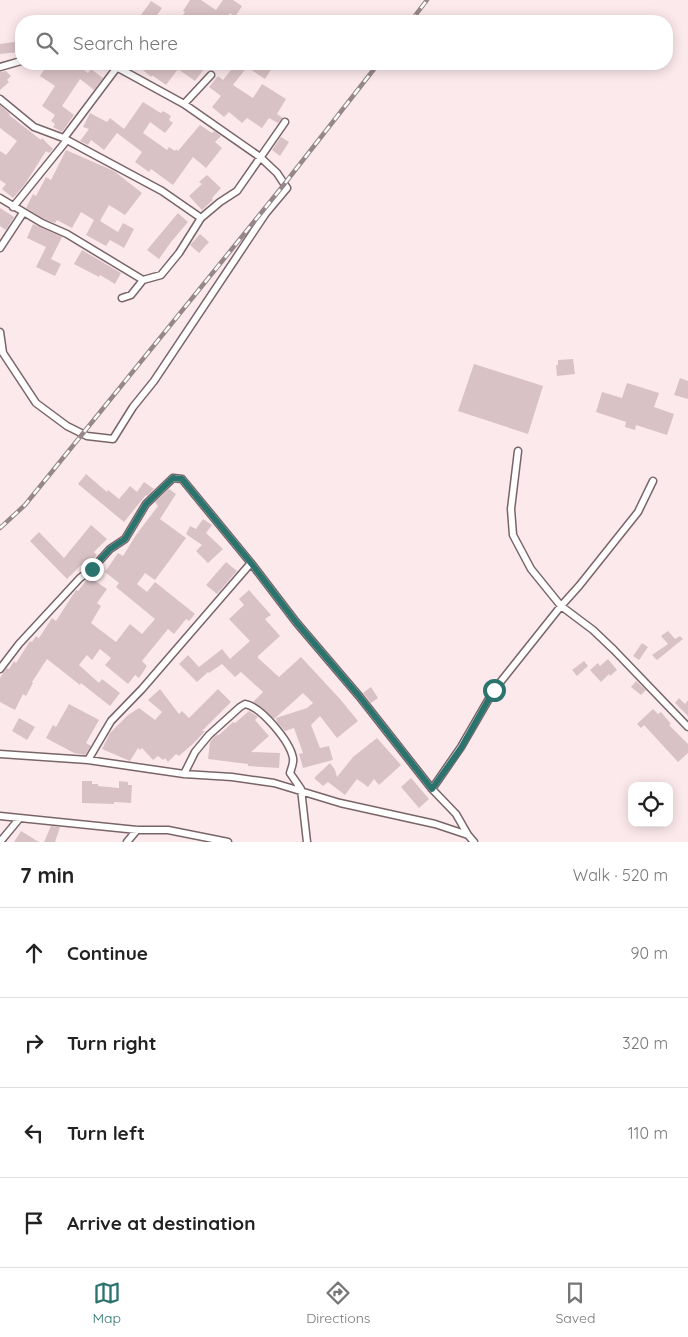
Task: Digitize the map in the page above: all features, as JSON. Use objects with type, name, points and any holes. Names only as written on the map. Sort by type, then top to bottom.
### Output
[{"type":"street","points":[[0,66],[15,62]]},
{"type":"street","points":[[13,207],[66,139],[111,70]]},
{"type":"street","points":[[0,332],[3,353],[36,403],[67,426],[87,436],[113,439],[266,213],[286,188],[278,173],[260,156],[184,104],[123,70]]},
{"type":"street","points":[[184,104],[211,75]]},
{"type":"street","points":[[0,99],[34,127],[66,139],[162,191],[201,218]]},
{"type":"street","points":[[122,298],[131,295],[143,280],[160,275],[179,253],[201,218],[237,191],[260,156],[286,122]]},
{"type":"street","points":[[0,198],[23,213],[67,234],[143,280]]},
{"type":"street","points":[[0,248],[23,213]]},
{"type":"street","points":[[518,450],[511,509],[513,534],[531,569],[561,606],[593,630],[614,650],[688,727]]},
{"type":"street","points":[[0,669],[19,644],[80,578],[92,569],[110,549],[125,539],[146,504],[173,478],[182,479],[251,563],[296,622],[359,696],[432,789],[456,814],[474,842]]},
{"type":"street","points":[[432,789],[461,748],[494,690],[638,512],[653,481]]},
{"type":"street","points":[[88,760],[111,721],[142,690],[251,563]]},
{"type":"street","points":[[184,774],[195,752],[209,735],[246,704],[255,708],[286,741],[293,759],[290,774],[301,790],[307,842]]},
{"type":"street","points":[[0,754],[88,760],[184,774],[232,777],[274,783],[340,803],[435,824],[468,835]]},
{"type":"street","points":[[0,816],[136,830],[168,830],[228,842]]},
{"type":"street","points":[[0,842],[19,819]]},
{"type":"street","points":[[127,842],[136,830]]},
{"type":"building","points":[[190,0],[201,0],[216,10],[223,0],[233,0],[242,6],[236,15],[230,13],[229,15],[183,15],[185,12],[183,11]]},
{"type":"building","points":[[151,1],[162,8],[157,15],[141,15]]},
{"type":"building","points":[[15,42],[15,52],[0,54],[0,44]]},
{"type":"building","points":[[44,70],[84,70],[88,73],[92,70],[103,78],[94,90],[80,79],[62,106],[74,115],[62,132],[53,127],[55,124],[51,121],[55,115],[42,106],[55,86],[40,76]]},
{"type":"building","points":[[143,70],[177,70],[166,85],[152,75],[151,77]]},
{"type":"building","points":[[179,70],[203,70],[195,81]]},
{"type":"building","points":[[231,70],[245,70],[233,85],[253,98],[262,84],[286,99],[277,114],[283,118],[278,123],[269,118],[262,128],[247,118],[242,123],[229,112],[224,117],[212,107],[221,96],[209,87],[218,76],[223,80]]},
{"type":"building","points":[[252,70],[271,70],[265,79]]},
{"type":"building","points":[[6,71],[11,76],[7,80],[9,82],[0,90],[0,72]]},
{"type":"building","points":[[143,102],[161,113],[163,111],[171,116],[169,120],[173,123],[165,133],[150,122],[143,133],[167,150],[169,147],[178,151],[200,125],[212,133],[214,131],[221,136],[215,142],[222,148],[206,168],[193,157],[173,185],[151,169],[149,172],[135,162],[142,152],[117,133],[104,150],[91,140],[88,145],[80,141],[89,129],[83,127],[90,113],[107,122],[110,118],[124,129]]},
{"type":"building","points":[[0,105],[9,115],[41,140],[42,138],[53,149],[49,153],[46,151],[25,184],[13,198],[2,189],[6,184],[0,180],[0,151],[6,155],[17,141],[0,128]]},
{"type":"building","points":[[281,137],[289,142],[280,156],[272,150]]},
{"type":"building","points":[[66,150],[114,171],[142,193],[125,215],[109,205],[100,221],[118,232],[123,223],[134,229],[124,248],[110,240],[106,246],[86,235],[94,220],[81,212],[72,228],[57,220],[55,223],[44,219],[26,208],[33,194],[36,196],[46,177],[51,180]]},
{"type":"building","points":[[207,175],[221,188],[212,198],[213,200],[202,210],[189,196],[202,184],[199,182]]},
{"type":"building","points":[[0,208],[14,217],[6,230],[0,226]]},
{"type":"building","points":[[178,213],[188,222],[159,259],[147,250]]},
{"type":"building","points":[[33,224],[62,237],[51,259],[61,264],[55,276],[36,267],[46,247],[27,238]]},
{"type":"building","points":[[200,234],[209,242],[199,253],[190,245]]},
{"type":"building","points":[[82,250],[121,273],[115,284],[100,275],[99,277],[74,264]]},
{"type":"building","points":[[573,359],[575,374],[557,376],[556,365],[558,365],[558,360]]},
{"type":"building","points":[[474,364],[543,386],[528,434],[458,411]]},
{"type":"building","points":[[680,378],[688,381],[688,399],[674,395]]},
{"type":"building","points":[[627,383],[659,393],[654,407],[674,414],[667,435],[636,425],[635,430],[625,427],[626,422],[596,412],[602,392],[622,398]]},
{"type":"building","points":[[86,474],[107,492],[108,490],[119,499],[130,486],[137,492],[144,482],[154,489],[146,495],[124,522],[78,484]]},
{"type":"building","points":[[169,489],[176,494],[160,519],[186,538],[155,580],[145,573],[137,584],[147,592],[155,582],[195,614],[189,621],[186,619],[174,634],[168,629],[142,661],[147,666],[139,678],[135,675],[128,684],[105,665],[111,658],[100,649],[92,660],[87,655],[79,665],[99,683],[102,679],[120,693],[110,706],[47,659],[32,682],[26,696],[23,694],[15,710],[0,702],[0,678],[3,673],[7,668],[9,669],[14,661],[16,663],[30,641],[32,642],[36,636],[39,638],[52,618],[56,621],[76,590],[78,591],[89,577],[107,589],[97,603],[101,606],[91,623],[116,642],[130,624],[142,634],[155,619],[116,587],[119,583],[105,572],[118,553],[123,556],[158,506],[155,502]]},
{"type":"building","points":[[203,519],[212,525],[206,533],[223,549],[208,563],[196,551],[202,545],[186,534],[190,526],[196,529]]},
{"type":"building","points":[[91,525],[107,539],[94,552],[97,555],[85,568],[81,565],[67,579],[30,541],[39,532],[64,558]]},
{"type":"building","points":[[226,562],[237,571],[217,594],[206,585]]},
{"type":"building","points":[[249,590],[271,615],[265,619],[280,636],[258,658],[279,677],[301,657],[358,721],[337,738],[320,716],[311,725],[320,748],[329,746],[333,760],[303,768],[299,754],[303,753],[294,728],[285,731],[277,722],[276,718],[307,708],[313,703],[303,693],[274,719],[253,702],[263,692],[241,672],[235,677],[222,664],[208,672],[197,682],[179,664],[188,655],[199,667],[222,649],[230,659],[250,641],[229,619],[244,605],[239,599]]},
{"type":"building","points":[[668,631],[675,639],[680,636],[683,639],[657,660],[652,655],[668,644],[661,636]]},
{"type":"building","points":[[642,643],[648,647],[639,660],[633,656]]},
{"type":"building","points":[[608,659],[617,670],[610,676],[609,674],[601,682],[590,670],[598,663],[600,666]]},
{"type":"building","points":[[584,661],[588,666],[577,676],[572,670]]},
{"type":"building","points":[[636,681],[646,690],[641,695],[631,687]]},
{"type":"building","points":[[371,687],[378,698],[371,703],[363,693]]},
{"type":"building","points":[[160,689],[179,714],[182,711],[189,718],[218,689],[231,702],[202,731],[205,731],[194,743],[179,756],[176,754],[168,762],[165,758],[163,760],[158,756],[153,760],[142,748],[140,750],[138,748],[130,761],[102,749],[110,733],[128,715],[139,708],[155,720],[162,712],[148,700]]},
{"type":"building","points":[[679,698],[685,704],[688,700],[688,716],[675,703]]},
{"type":"building","points":[[69,704],[99,720],[86,743],[91,746],[85,755],[74,753],[46,738],[53,725],[56,727]]},
{"type":"building","points":[[653,709],[658,714],[661,712],[671,724],[669,725],[688,744],[688,753],[678,762],[644,725],[641,728],[637,724]]},
{"type":"building","points":[[249,711],[258,717],[255,720],[269,736],[251,752],[280,753],[279,768],[248,766],[248,764],[208,759],[210,742],[214,737]]},
{"type":"building","points":[[19,718],[35,727],[27,740],[12,731]]},
{"type":"building","points":[[377,738],[401,765],[379,785],[374,779],[368,787],[357,779],[345,795],[328,782],[323,786],[314,778],[330,763],[337,777],[353,757]]},
{"type":"building","points":[[411,778],[429,799],[419,808],[401,787]]},
{"type":"building","points":[[82,781],[92,781],[92,784],[98,784],[98,786],[119,788],[119,781],[128,782],[128,785],[132,785],[131,803],[82,803]]},
{"type":"building","points":[[51,826],[60,827],[55,842],[44,842]]},
{"type":"building","points":[[21,831],[39,842],[14,842]]},
{"type":"railway","points":[[416,15],[427,0]]},
{"type":"railway","points":[[0,528],[25,505],[282,187],[373,70]]},
{"type":"route","points":[[92,569],[110,549],[125,539],[146,504],[173,478],[182,479],[251,563],[296,622],[359,696],[432,789],[461,748],[494,690]]}]
